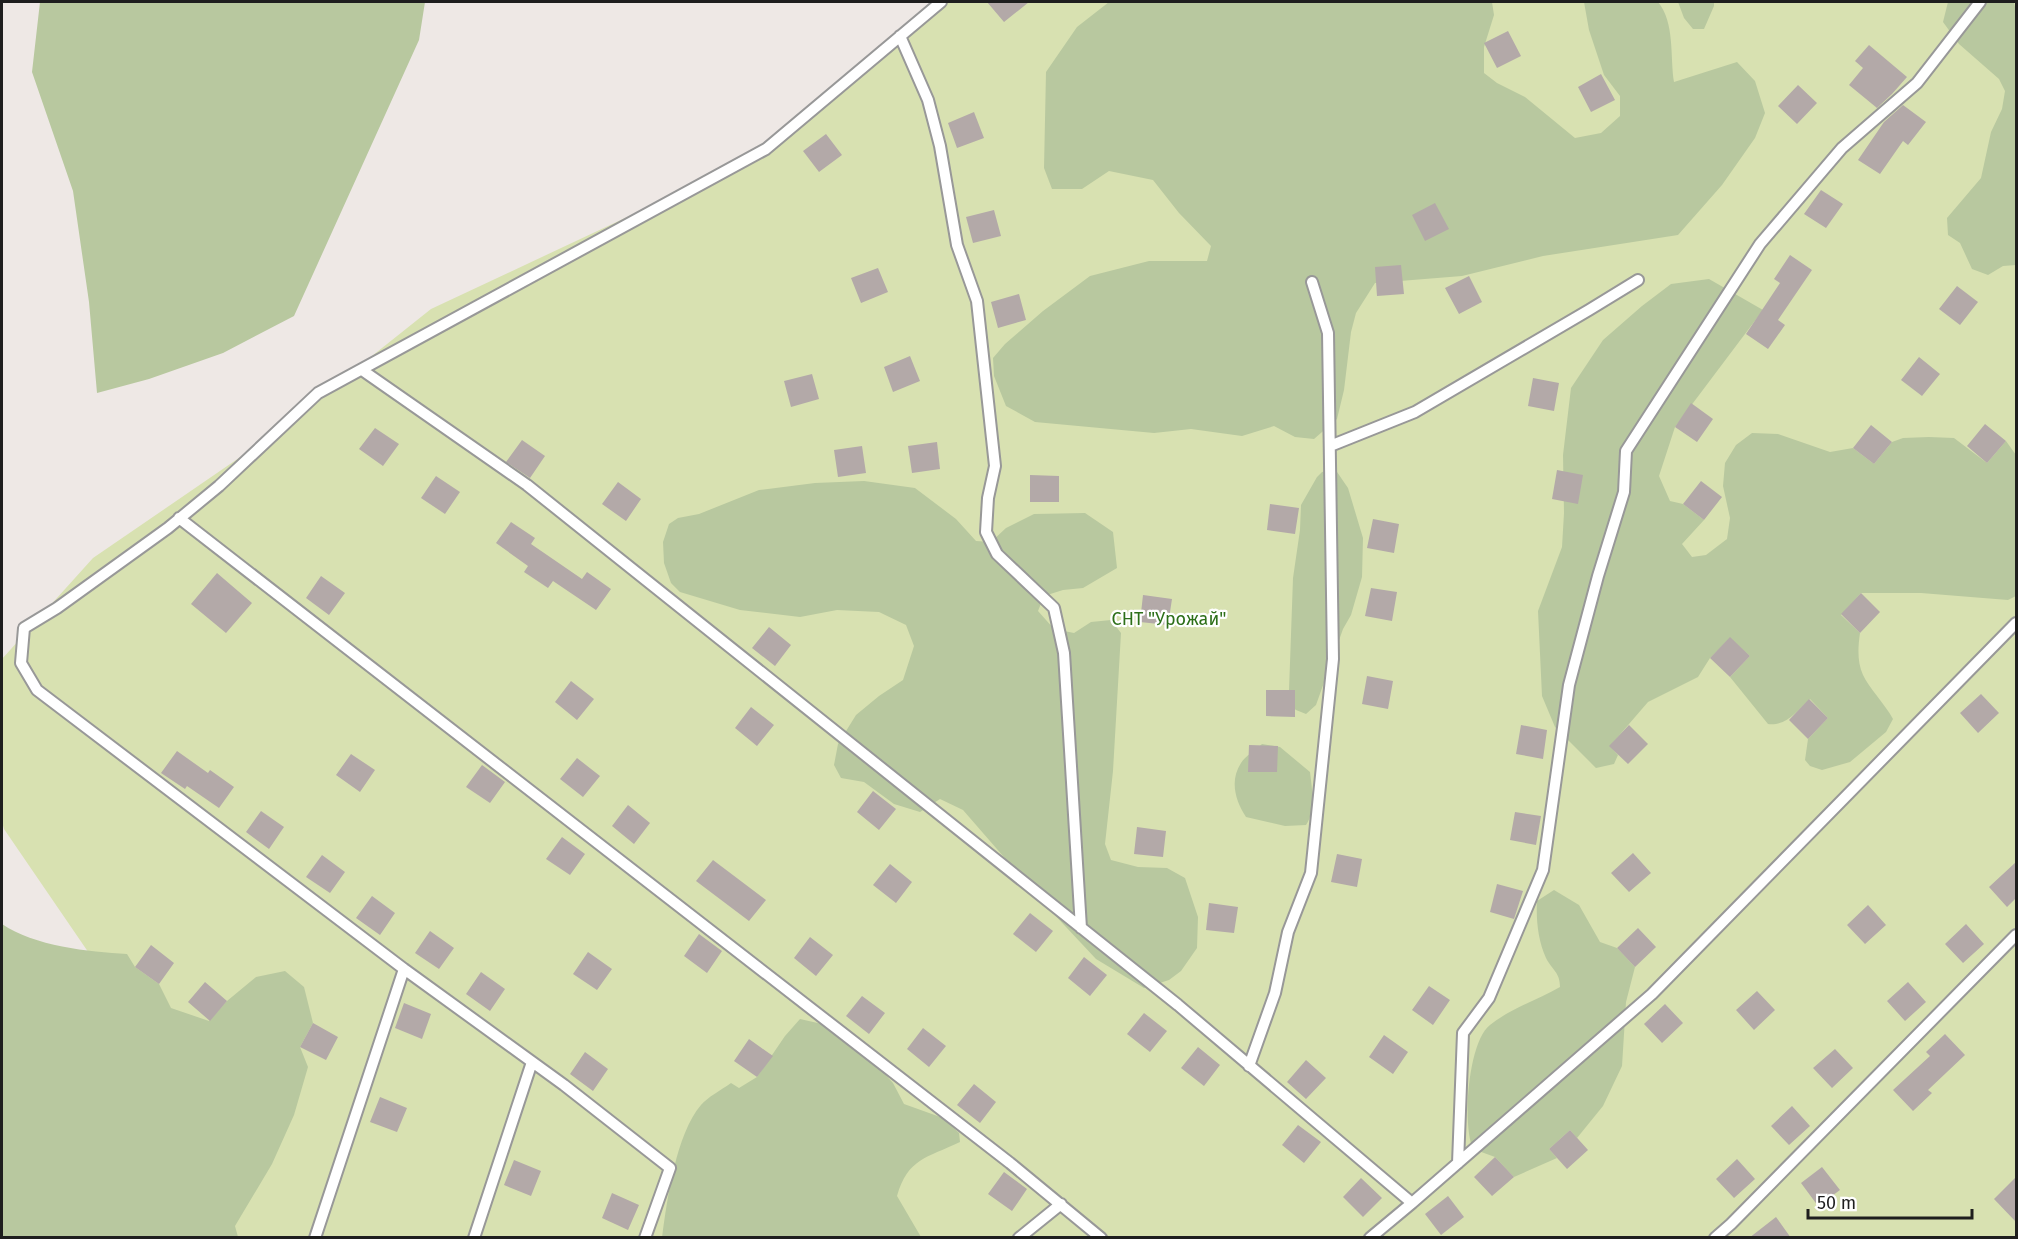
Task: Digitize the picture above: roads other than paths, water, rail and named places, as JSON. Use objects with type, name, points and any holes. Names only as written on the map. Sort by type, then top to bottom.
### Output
[{"type":"lane","points":[[645,1238],[670,1168],[37,690],[21,663],[24,628],[57,608],[179,518],[219,486],[318,393],[766,149],[941,2]]},
{"type":"lane","points":[[1458,1163],[1463,1034],[1489,998],[1543,870],[1569,685],[1598,576],[1624,492],[1626,451],[1760,244],[1842,148],[1917,83],[1980,2]]},
{"type":"lane","points":[[900,36],[928,100],[940,146],[957,245],[977,301],[995,466],[988,498],[986,532],[997,554],[1054,608],[1064,653],[1081,928]]},
{"type":"lane","points":[[1330,446],[1415,412],[1638,280]]},
{"type":"lane","points":[[1249,1066],[1275,993],[1288,932],[1311,873],[1333,659],[1328,333],[1312,282]]},
{"type":"lane","points":[[362,370],[527,485],[1178,1005],[1412,1203]]},
{"type":"lane","points":[[179,518],[798,997],[1101,1238]]},
{"type":"lane","points":[[1370,1238],[1652,994],[2016,623]]},
{"type":"lane","points":[[1715,1238],[2016,935]]},
{"type":"lane","points":[[315,1238],[404,969]]},
{"type":"lane","points":[[474,1238],[532,1062]]},
{"type":"lane","points":[[1019,1238],[1061,1204]]},
{"type":"park label","name":"СНТ \"Урожай\"","points":[[1169,619]]}]
